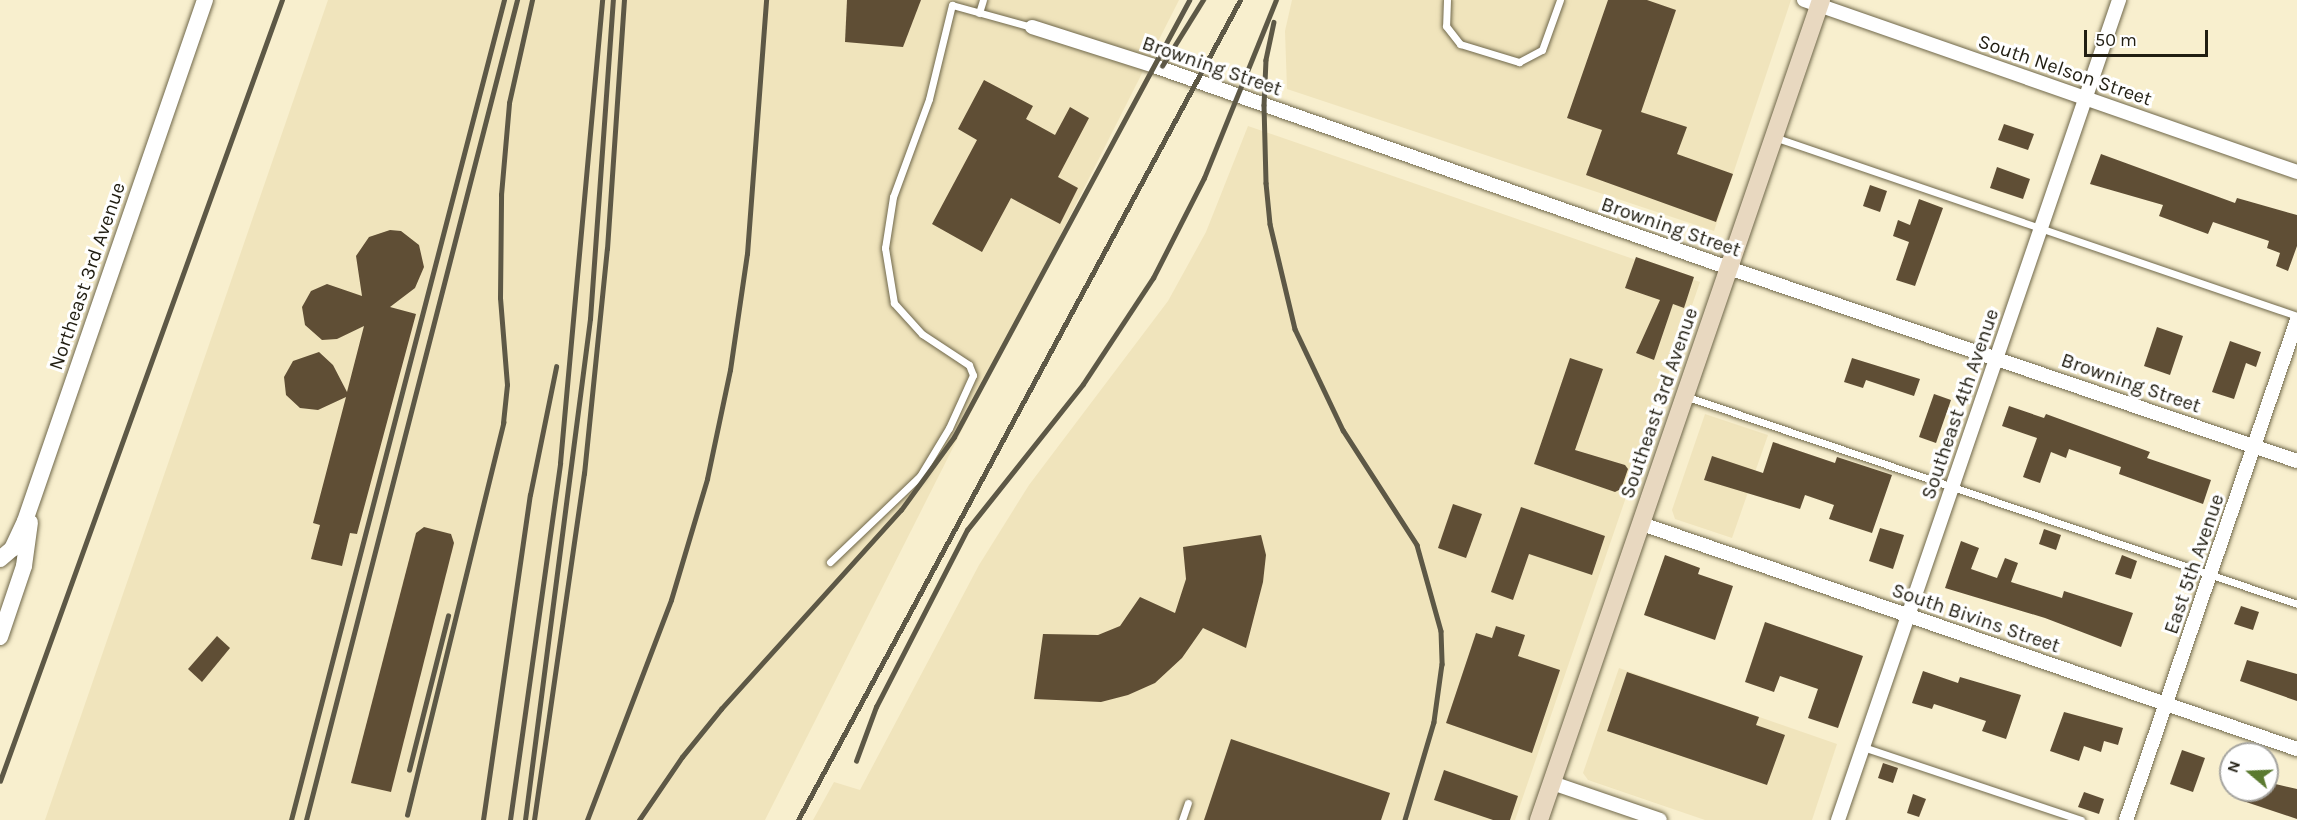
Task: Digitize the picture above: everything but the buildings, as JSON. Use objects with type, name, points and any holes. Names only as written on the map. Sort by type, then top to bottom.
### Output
[{"type":"main road","name":"Southeast 3rd Avenue","points":[[1539,820],[1730,268],[1774,137],[1815,2]]},
{"type":"street","name":"Northeast 3rd Avenue","points":[[0,559],[12,549],[34,494],[205,0]]},
{"type":"street","name":"Southeast 4th Avenue","points":[[1838,820],[2119,0]]},
{"type":"street","name":"South Nelson Street","points":[[1815,2],[2297,172]]},
{"type":"street","name":"Browning Street","points":[[1032,27],[1154,66],[1730,268],[2297,462]]},
{"type":"street","name":"East 5th Avenue","points":[[2126,820],[2297,318]]},
{"type":"street","points":[[0,637],[24,566],[34,494]]},
{"type":"street","name":"South Bivins Street","points":[[1641,524],[2297,749]]},
{"type":"street","points":[[1552,783],[1660,820]]},
{"type":"lane","points":[[979,13],[984,0]]},
{"type":"lane","points":[[1447,0],[1446,26],[1460,44],[1519,62],[1542,50],[1560,0]]},
{"type":"lane","points":[[830,562],[920,476],[949,429],[973,375],[969,365],[922,334],[894,303],[885,248],[893,197],[929,99],[952,3],[979,13],[1032,27]]},
{"type":"lane","points":[[1774,137],[2297,318]]},
{"type":"lane","points":[[1685,396],[2297,604]]},
{"type":"lane","points":[[1863,747],[2081,820]]},
{"type":"lane","points":[[1182,820],[1188,802]]},
{"type":"shaded area","points":[[328,0],[1179,0],[765,820],[45,820]]},
{"type":"shaded area","points":[[1292,0],[1791,0],[1714,231],[1287,89],[1285,31]]},
{"type":"shaded area","points":[[1248,126],[1700,282],[1515,820],[813,820],[834,782],[860,790],[979,565],[1029,485],[1168,301],[1206,232]]},
{"type":"shaded area","points":[[1705,414],[1768,435],[1732,538],[1675,519],[1672,510]]},
{"type":"shaded area","points":[[1619,668],[1837,744],[1812,820],[1705,820],[1588,780],[1583,773]]},
{"type":"railway","points":[[0,781],[282,0]]},
{"type":"railway","points":[[291,820],[504,0]]},
{"type":"railway","points":[[306,820],[517,0]]},
{"type":"railway","points":[[407,815],[503,423],[507,385],[500,298],[501,195],[509,103],[532,0]]},
{"type":"railway","points":[[510,820],[560,463],[602,0]]},
{"type":"railway","points":[[525,820],[590,319],[613,0]]},
{"type":"railway","points":[[534,820],[584,474],[607,249],[624,0]]},
{"type":"railway","points":[[587,820],[671,600],[707,479],[730,370],[747,254],[766,0]]},
{"type":"railway","points":[[639,820],[682,757],[721,709],[901,510],[954,437],[1189,0]]},
{"type":"railway","points":[[1162,66],[1203,0]]},
{"type":"railway","points":[[798,820],[1240,0]]},
{"type":"railway","points":[[856,761],[876,707],[967,530],[1083,384],[1153,278],[1204,178],[1276,0]]},
{"type":"railway","points":[[1274,22],[1266,60],[1264,105],[1266,183],[1270,224],[1295,329],[1343,430],[1417,545],[1441,631],[1442,664],[1434,722],[1405,820]]},
{"type":"railway","points":[[483,820],[530,495],[556,367]]},
{"type":"railway","points":[[409,770],[448,616]]}]
